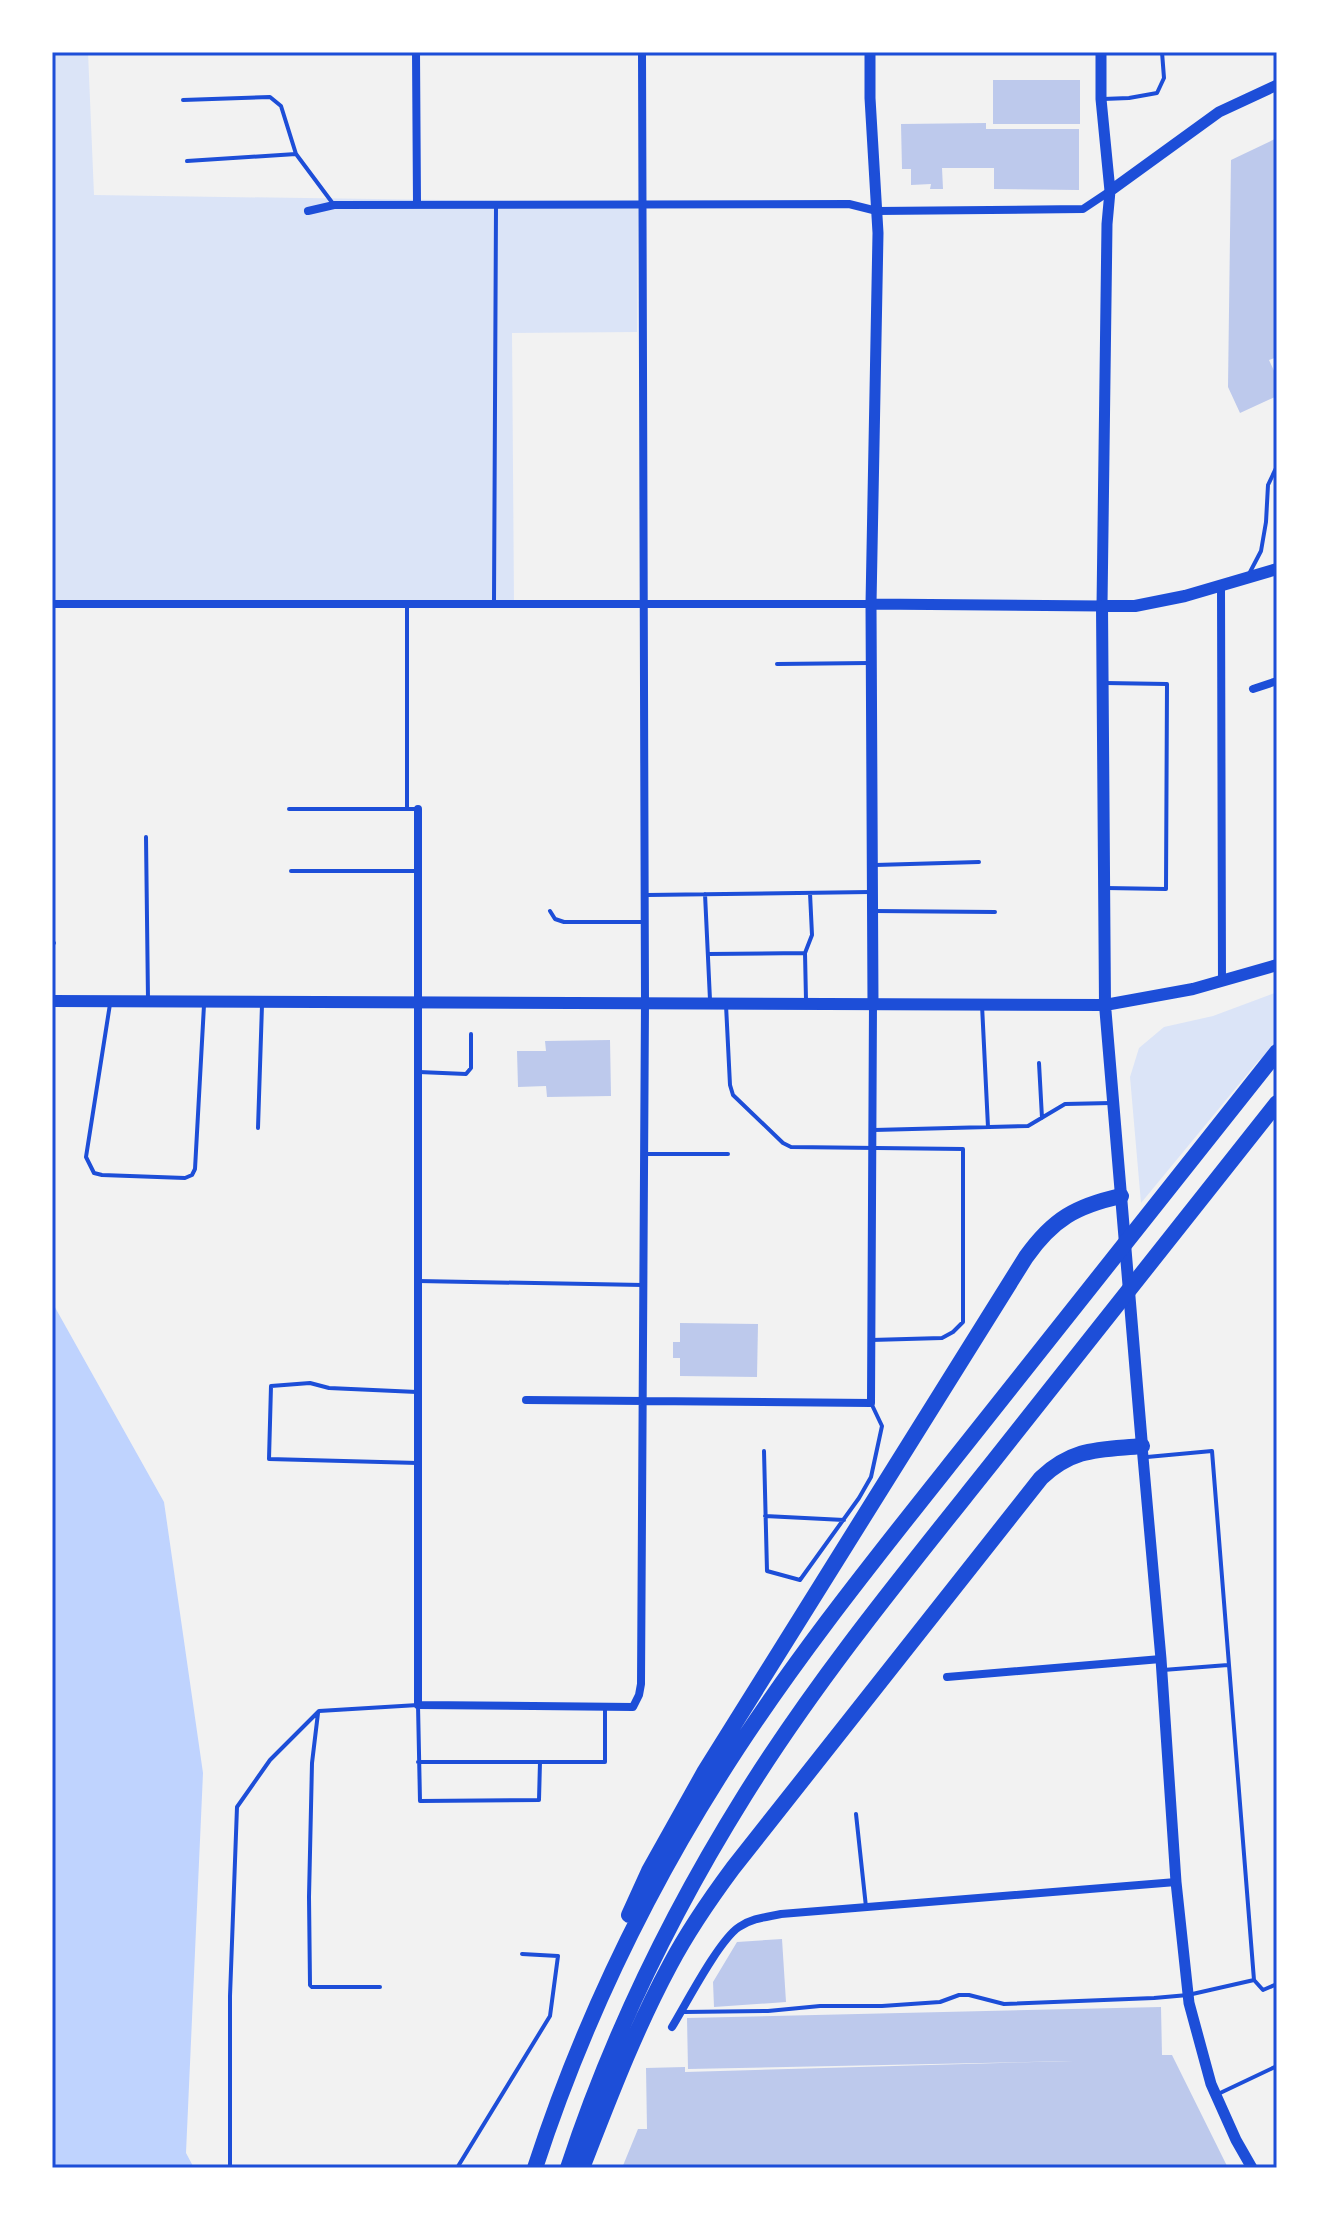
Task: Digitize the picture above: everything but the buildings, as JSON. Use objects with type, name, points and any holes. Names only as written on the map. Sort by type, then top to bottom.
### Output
[{"type":"highway","points":[[535,2168],[567,2076],[607,1981],[657,1882],[759,1716],[888,1543],[1277,1052]]},
{"type":"highway","points":[[568,2168],[596,2088],[636,1995],[685,1897],[746,1793],[824,1678],[1277,1103]]},
{"type":"highway","points":[[587,2027],[625,1923],[655,1859],[705,1771],[1026,1257],[1056,1222],[1075,1209],[1121,1196]]},
{"type":"highway","points":[[582,2168],[619,2074],[671,1963],[713,1896],[749,1848],[1041,1478],[1056,1464],[1089,1451],[1142,1452]]},
{"type":"main road","points":[[1142,1452],[1105,1005],[1102,606],[1135,606],[1277,569]]},
{"type":"main road","points":[[52,1001],[1105,1005],[1222,982],[1277,965]]},
{"type":"street","points":[[416,52],[417,204]]},
{"type":"street","points":[[418,809],[418,1705],[633,1707],[641,1684],[645,1002],[642,52]]},
{"type":"street","points":[[526,1400],[871,1403],[871,604],[877,211],[870,52]]},
{"type":"street","points":[[52,604],[1102,606],[1110,191],[1101,99],[1101,52]]},
{"type":"street","points":[[308,211],[334,205],[417,204],[849,204],[877,211],[1083,209],[1219,112],[1277,85]]},
{"type":"street","points":[[1221,586],[1222,982]]},
{"type":"street","points":[[1253,689],[1277,681]]},
{"type":"street","points":[[1142,1452],[1162,1665],[1176,1882],[1188,1995],[1215,2095],[1252,2168]]},
{"type":"street","points":[[947,1677],[1162,1665]]},
{"type":"street","points":[[672,2027],[723,1945],[736,1929],[752,1920],[781,1914],[1176,1882]]},
{"type":"lane","points":[[1101,99],[1157,93],[1164,78],[1162,52]]},
{"type":"lane","points":[[183,100],[270,97],[281,106],[296,154],[334,205]]},
{"type":"lane","points":[[187,161],[296,154]]},
{"type":"lane","points":[[494,604],[496,204]]},
{"type":"lane","points":[[1247,578],[1261,551],[1268,485],[1277,466]]},
{"type":"lane","points":[[407,604],[407,809]]},
{"type":"lane","points":[[777,664],[871,663]]},
{"type":"lane","points":[[1103,683],[1167,684],[1166,889],[1104,888]]},
{"type":"lane","points":[[289,809],[418,809]]},
{"type":"lane","points":[[146,837],[148,1002]]},
{"type":"lane","points":[[872,866],[979,862]]},
{"type":"lane","points":[[291,871],[418,871]]},
{"type":"lane","points":[[644,895],[872,892]]},
{"type":"lane","points":[[806,1003],[805,953],[812,935],[810,893]]},
{"type":"lane","points":[[705,894],[710,1002]]},
{"type":"lane","points":[[550,911],[555,919],[564,922],[644,922]]},
{"type":"lane","points":[[873,911],[995,912]]},
{"type":"lane","points":[[708,954],[805,953]]},
{"type":"lane","points":[[111,1002],[86,1157],[89,1166],[94,1173],[102,1175],[185,1178],[192,1175],[195,1169],[204,1003]]},
{"type":"lane","points":[[258,1128],[262,1003]]},
{"type":"lane","points":[[726,1003],[733,1095],[783,1143],[791,1147],[963,1149],[963,1322],[942,1338],[871,1340]]},
{"type":"lane","points":[[982,1004],[988,1127]]},
{"type":"lane","points":[[417,1072],[466,1074],[471,1068],[471,1034]]},
{"type":"lane","points":[[1039,1063],[1042,1118]]},
{"type":"lane","points":[[872,1130],[1028,1126],[1065,1104],[1113,1103]]},
{"type":"lane","points":[[644,1153],[728,1154]]},
{"type":"lane","points":[[417,1281],[643,1285]]},
{"type":"lane","points":[[417,1392],[329,1388],[310,1383],[271,1386],[269,1459],[418,1463]]},
{"type":"lane","points":[[764,1451],[767,1571],[800,1580],[871,1477],[882,1426],[871,1403]]},
{"type":"lane","points":[[1142,1452],[1212,1451],[1254,1980],[1263,1990],[1277,1984]]},
{"type":"lane","points":[[765,1516],[844,1520]]},
{"type":"lane","points":[[1162,1665],[1228,1665]]},
{"type":"lane","points":[[230,2168],[230,1996],[237,1807],[270,1760],[319,1711],[418,1705],[420,1801],[539,1800],[540,1762]]},
{"type":"lane","points":[[418,1762],[605,1762],[605,1706]]},
{"type":"lane","points":[[319,1711],[312,1763],[310,1985],[380,1987]]},
{"type":"lane","points":[[856,1814],[866,1907]]},
{"type":"lane","points":[[457,2168],[550,2016],[558,1956],[522,1954]]},
{"type":"lane","points":[[681,2012],[882,2006],[940,2002],[959,1995],[1004,2004],[1150,1998],[1188,1995],[1254,1980]]},
{"type":"lane","points":[[1215,2095],[1277,2066]]},
{"type":"shaded area","points":[[52,52],[88,52],[94,195],[638,203],[637,332],[512,333],[514,604],[52,600]]},
{"type":"shaded area","points":[[1277,992],[1277,1053],[1259,1060],[1141,1203],[1130,1077],[1139,1048],[1164,1027],[1213,1016]]},
{"type":"water","points":[[52,1302],[164,1502],[203,1773],[186,2153],[194,2168],[52,2168]]}]
